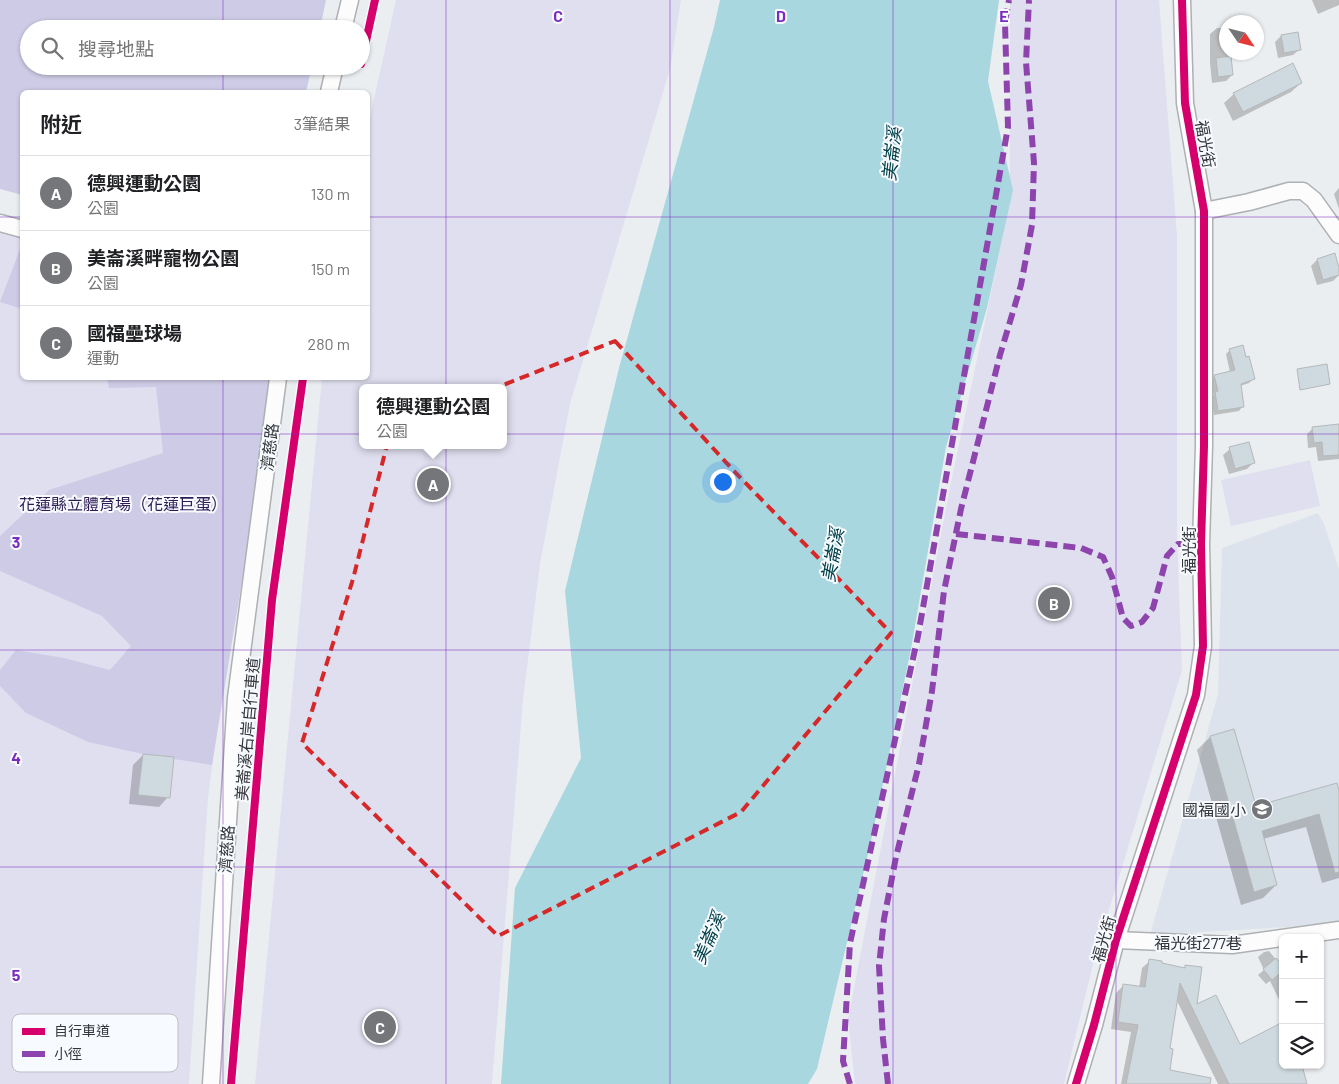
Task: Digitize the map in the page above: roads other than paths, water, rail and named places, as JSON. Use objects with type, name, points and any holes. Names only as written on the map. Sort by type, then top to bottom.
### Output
[{"type":"street","points":[[345,20],[350,0]]},
{"type":"street","name":"福光街","points":[[1076,1084],[1094,1025],[1116,940],[1196,695],[1203,646],[1201,544],[1204,446],[1204,211],[1184,103],[1182,0]]},
{"type":"street","points":[[329,90],[333,75]]},
{"type":"street","points":[[1204,211],[1249,202],[1289,191],[1303,191],[1314,200],[1339,235]]},
{"type":"street","points":[[0,223],[20,228]]},
{"type":"street","name":"濟慈路","points":[[211,1084],[236,698],[278,380]]},
{"type":"street","name":"福光街277巷","points":[[1116,940],[1232,945],[1339,930]]},
{"type":"water","name":"美崙溪","points":[[720,0],[999,0],[988,81],[1013,190],[987,308],[946,447],[911,649],[871,841],[817,1069],[808,1084],[501,1084],[515,888],[581,758],[565,591],[619,368]]},
{"type":"place","name":"德興運動公園","points":[[433,484]]},
{"type":"place","name":"美崙溪畔寵物公園","points":[[1054,603]]},
{"type":"place","name":"國福國小","points":[[1262,809]]},
{"type":"place","name":"國福壘球場","points":[[380,1027]]},
{"type":"park label","name":"花蓮縣立體育場（花蓮巨蛋）","points":[[123,503]]}]
